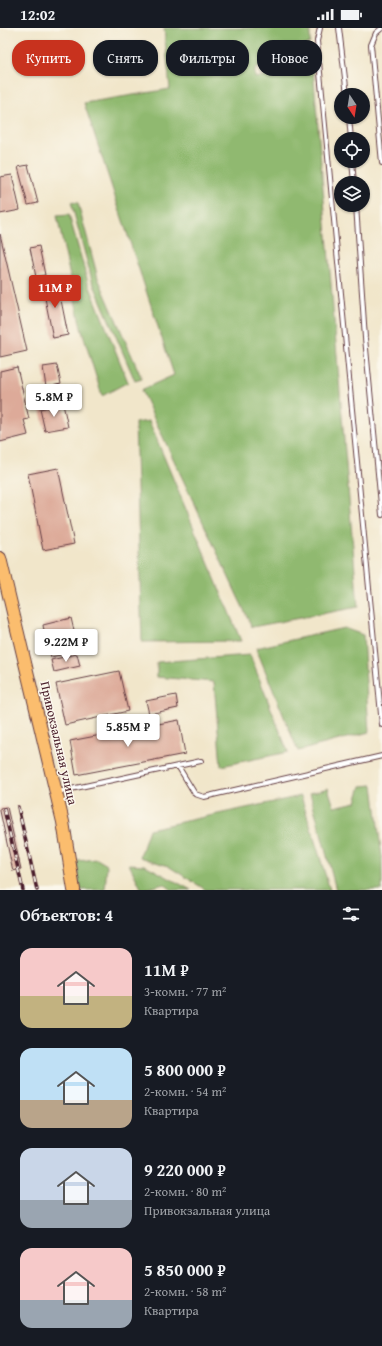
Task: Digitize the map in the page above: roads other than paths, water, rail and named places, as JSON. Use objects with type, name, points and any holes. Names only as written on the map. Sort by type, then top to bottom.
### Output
[{"type":"main road","name":"Привокзальная улица","points":[[0,558],[56,792],[70,858],[74,890]]},
{"type":"lane","points":[[320,28],[317,41],[382,725]]},
{"type":"lane","points":[[339,28],[346,88]]},
{"type":"lane","points":[[382,28],[376,33],[371,45],[382,163]]},
{"type":"lane","points":[[357,212],[382,515]]},
{"type":"lane","points":[[178,766],[194,794],[204,797],[382,756]]},
{"type":"lane","points":[[56,792],[201,761]]},
{"type":"railway","points":[[18,807],[37,890]]},
{"type":"railway","points":[[4,809],[23,890]]}]
